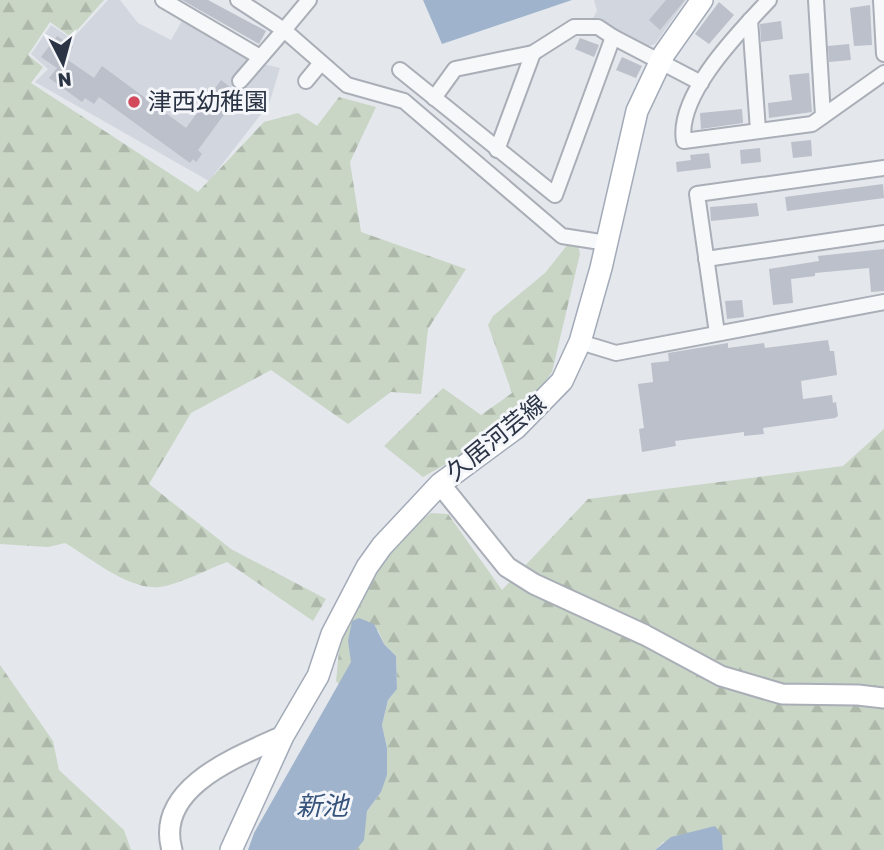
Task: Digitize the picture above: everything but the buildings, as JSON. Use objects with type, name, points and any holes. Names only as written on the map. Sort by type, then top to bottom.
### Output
[{"type":"main road","name":"久居河芸線","points":[[232,850],[283,737],[318,676],[332,635],[367,567],[402,522],[440,484],[540,407],[562,381],[580,342],[607,243],[630,134],[645,92],[660,62],[702,0]]},
{"type":"street","points":[[163,0],[260,57]]},
{"type":"street","points":[[238,0],[284,30],[347,85],[404,101],[562,236],[607,243]]},
{"type":"street","points":[[240,81],[309,0]]},
{"type":"street","points":[[769,0],[731,41],[701,83],[681,127],[684,141],[813,124],[884,73]]},
{"type":"street","points":[[816,0],[823,116]]},
{"type":"street","points":[[881,0],[884,54]]},
{"type":"street","points":[[750,20],[758,130]]},
{"type":"street","points":[[434,98],[455,69],[533,53],[574,26],[598,27],[701,83]]},
{"type":"street","points":[[400,70],[555,195],[613,37]]},
{"type":"street","points":[[497,149],[533,53]]},
{"type":"street","points":[[306,81],[320,64]]},
{"type":"street","points":[[717,333],[696,194],[884,168]]},
{"type":"street","points":[[706,259],[884,233]]},
{"type":"street","points":[[580,342],[615,353],[884,302]]},
{"type":"street","points":[[440,484],[507,567],[721,676],[782,694],[884,698]]},
{"type":"street","points":[[172,850],[171,829],[174,813],[189,790],[220,767],[283,737]]},
{"type":"shaded area","points":[[108,0],[120,0],[138,23],[171,40],[183,19],[251,59],[232,79],[242,86],[263,64],[280,68],[269,104],[209,181],[35,82],[48,69],[31,54],[51,25],[72,39]]},
{"type":"shaded area","points":[[594,0],[686,0],[655,44],[646,47],[592,20],[597,11]]},
{"type":"green space","points":[[0,0],[104,0],[71,37],[50,22],[28,55],[43,67],[31,83],[198,192],[264,122],[298,113],[317,126],[339,97],[376,107],[350,162],[361,232],[466,269],[428,329],[421,394],[391,392],[348,424],[271,370],[191,413],[149,484],[231,549],[326,599],[313,621],[227,562],[175,583],[147,587],[122,578],[65,543],[48,547],[0,544]]},
{"type":"green space","points":[[568,244],[578,245],[580,254],[552,372],[527,408],[478,446],[423,477],[384,446],[443,388],[481,415],[512,393],[488,325],[493,316],[545,273]]},
{"type":"green space","points":[[884,429],[884,850],[723,850],[722,836],[663,842],[655,850],[356,850],[364,832],[367,811],[381,792],[387,748],[382,725],[388,700],[397,689],[396,656],[384,644],[378,630],[348,641],[352,662],[339,684],[336,681],[340,643],[354,602],[375,568],[401,538],[431,513],[448,514],[502,590],[588,499],[843,466]]},
{"type":"green space","points":[[0,665],[53,741],[59,770],[124,830],[131,850],[0,850]]},
{"type":"water","points":[[423,0],[572,0],[442,44]]},
{"type":"water","name":"新池","points":[[359,618],[374,624],[384,644],[396,656],[397,689],[388,700],[382,725],[387,748],[387,775],[381,792],[367,811],[364,840],[356,850],[248,850],[254,833],[351,662],[348,641],[352,621]]},
{"type":"water","points":[[715,826],[722,835],[723,850],[655,850],[671,837]]},
{"type":"place","name":"津西幼稚園","points":[[134,102]]}]
